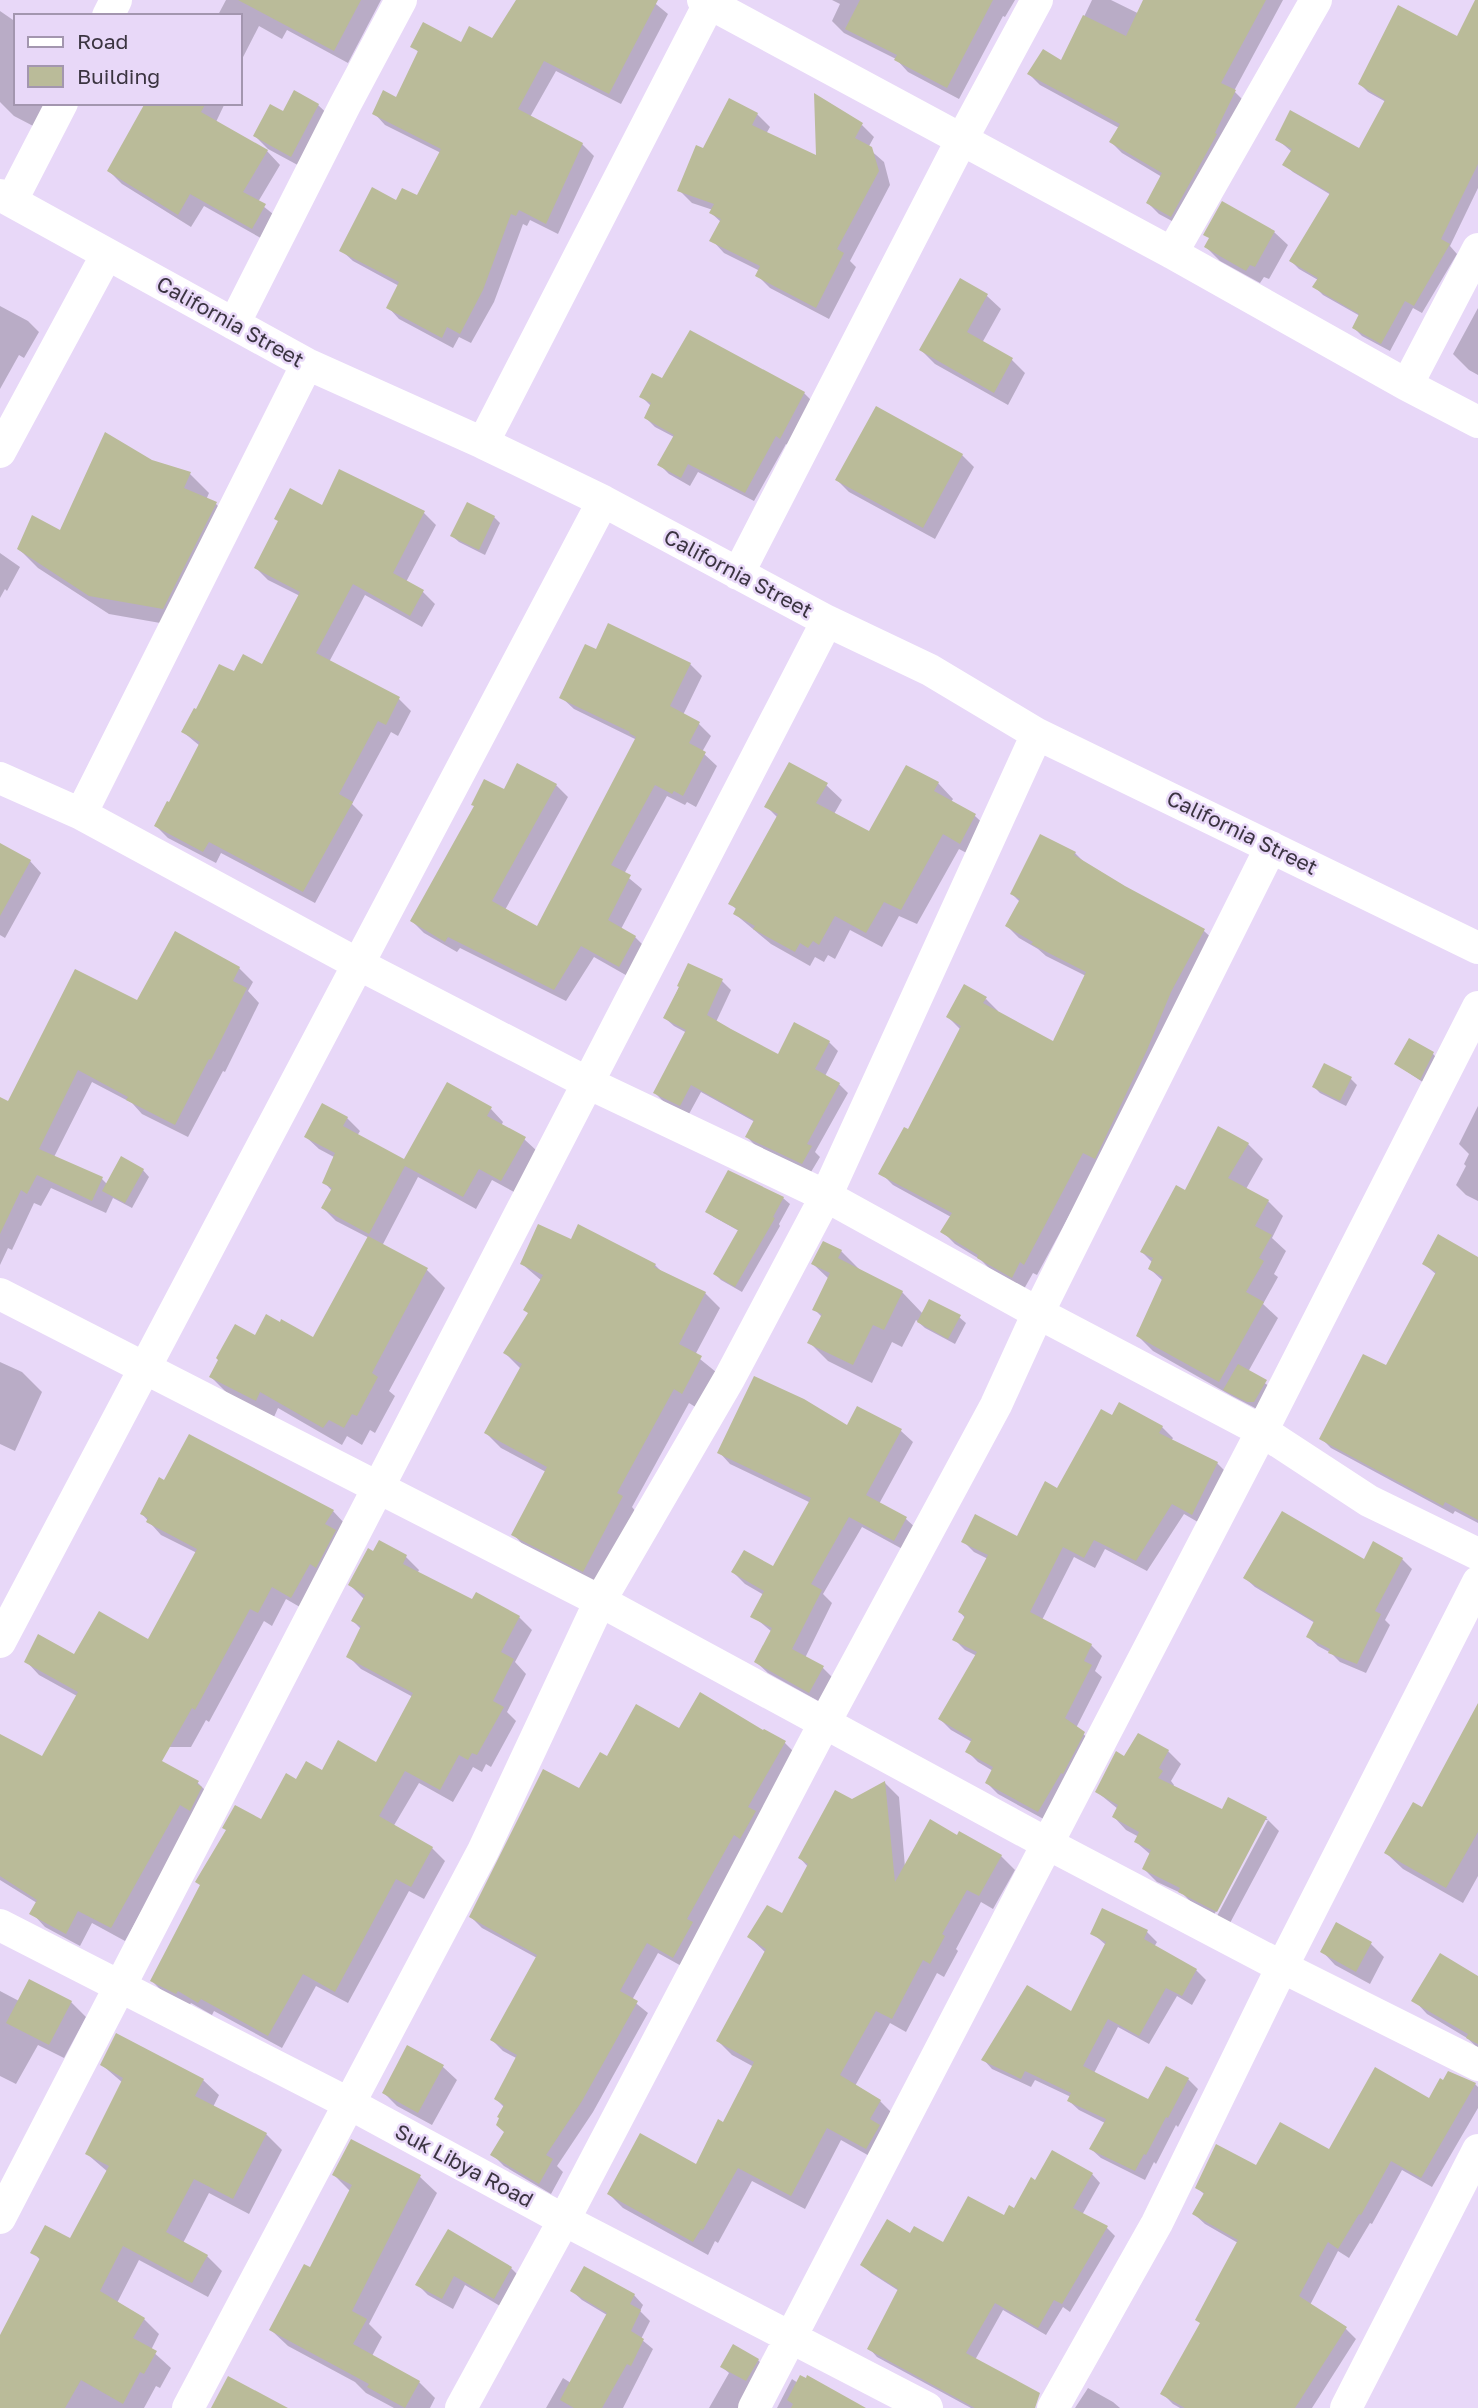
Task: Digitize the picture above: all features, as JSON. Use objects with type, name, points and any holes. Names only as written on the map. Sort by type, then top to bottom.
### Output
[{"type":"street","points":[[234,324],[401,0]]},
{"type":"street","points":[[738,575],[962,139],[1037,0]]},
{"type":"street","points":[[1172,254],[1316,0]]},
{"type":"street","points":[[483,443],[708,1],[1478,422]]},
{"type":"street","points":[[6,197],[61,105]]},
{"type":"street","name":"California Street","points":[[6,197],[307,364],[483,443],[603,501],[827,621],[930,670],[1037,734],[1478,948]]},
{"type":"street","points":[[1407,385],[1478,249]]},
{"type":"street","points":[[0,452],[107,254]]},
{"type":"street","points":[[81,814],[307,364]]},
{"type":"street","points":[[0,1642],[603,501]]},
{"type":"street","points":[[0,2218],[827,621]]},
{"type":"street","points":[[188,2408],[483,1851],[600,1601],[729,1379],[826,1196],[1037,734]]},
{"type":"street","points":[[0,778],[81,814],[358,964],[588,1083],[826,1196],[1038,1313],[1262,1431],[1369,1501],[1478,1555]]},
{"type":"street","points":[[461,2408],[564,2220],[825,1722],[996,1405],[1038,1313],[1271,846]]},
{"type":"street","points":[[754,2408],[1262,1431],[1478,1006]]},
{"type":"street","points":[[0,1294],[600,1601],[1048,1844],[1282,1967],[1478,2065]]},
{"type":"street","points":[[1054,2408],[1157,2222],[1282,1967],[1478,1582]]},
{"type":"street","name":"Suk Libya Road","points":[[0,1924],[350,2104],[564,2220],[927,2408]]},
{"type":"street","points":[[1346,2408],[1478,2150]]},
{"type":"building","points":[[238,0],[361,0],[334,51]]},
{"type":"building","points":[[516,0],[658,0],[609,94],[544,61],[518,109],[583,143],[546,224],[519,210],[516,216],[511,214],[483,290],[460,334],[447,327],[442,338],[386,308],[399,282],[339,251],[372,187],[396,200],[402,188],[417,195],[441,149],[372,114],[383,90],[396,97],[418,51],[410,47],[423,22],[461,42],[469,26],[492,38]]},
{"type":"building","points":[[860,0],[993,0],[947,88],[894,60],[897,55],[845,29]]},
{"type":"building","points":[[1143,0],[1266,0],[1221,83],[1236,90],[1215,133],[1217,134],[1171,217],[1146,203],[1162,173],[1109,142],[1120,124],[1027,74],[1043,49],[1061,60],[1083,15],[1126,36]]},
{"type":"building","points":[[1475,0],[1478,0],[1478,164],[1441,239],[1450,244],[1414,306],[1405,301],[1381,344],[1352,328],[1359,314],[1312,287],[1318,278],[1289,261],[1330,193],[1282,165],[1292,149],[1275,140],[1290,110],[1359,148],[1385,100],[1358,84],[1398,5],[1457,36]]},
{"type":"building","points":[[294,90],[319,104],[291,157],[253,136],[270,104],[283,111]]},
{"type":"building","points":[[814,93],[863,123],[855,138],[872,147],[879,171],[837,249],[844,253],[816,308],[755,276],[760,266],[709,241],[721,219],[709,213],[714,204],[677,191],[696,145],[703,148],[729,98],[758,113],[752,125],[816,155]]},
{"type":"building","points":[[144,105],[205,105],[201,112],[268,150],[243,192],[266,204],[252,229],[190,194],[178,215],[107,171]]},
{"type":"building","points":[[1222,201],[1275,231],[1255,267],[1250,265],[1246,271],[1204,247],[1209,238],[1203,235]]},
{"type":"building","points":[[960,278],[988,294],[967,332],[1013,358],[994,393],[919,350]]},
{"type":"building","points":[[690,330],[805,392],[780,439],[776,436],[745,493],[688,464],[681,478],[657,465],[674,435],[644,418],[651,403],[639,397],[652,373],[662,378]]},
{"type":"building","points":[[876,406],[963,454],[923,528],[835,480]]},
{"type":"building","points":[[105,432],[152,460],[191,472],[184,488],[217,502],[163,609],[89,596],[17,549],[32,515],[60,530]]},
{"type":"building","points":[[339,469],[425,511],[393,573],[424,590],[410,616],[353,584],[316,653],[400,697],[386,725],[378,721],[339,794],[353,802],[303,892],[209,842],[203,852],[154,826],[200,742],[181,732],[219,664],[234,671],[243,654],[262,664],[300,592],[254,568],[278,521],[274,519],[290,488],[322,505]]},
{"type":"building","points":[[467,502],[495,516],[479,550],[450,536]]},
{"type":"building","points":[[608,623],[691,663],[670,706],[700,722],[689,743],[706,752],[683,796],[674,791],[672,794],[655,785],[611,865],[631,875],[608,920],[636,936],[619,967],[581,946],[554,990],[448,937],[445,942],[410,921],[474,806],[471,805],[484,779],[504,789],[517,763],[557,784],[492,901],[537,926],[636,737],[559,698],[585,644],[596,649]]},
{"type":"building","points":[[789,762],[828,783],[816,803],[869,831],[906,765],[939,782],[934,791],[976,814],[960,844],[943,834],[901,910],[884,902],[866,933],[835,916],[819,945],[813,941],[808,948],[800,943],[795,952],[753,929],[755,926],[733,914],[736,908],[728,904],[778,814],[764,807]]},
{"type":"building","points":[[1040,834],[1076,852],[1074,855],[1125,886],[1205,929],[1171,992],[1147,1050],[1095,1159],[1083,1153],[1024,1265],[1020,1262],[1012,1278],[940,1232],[952,1213],[878,1174],[904,1127],[908,1129],[961,1026],[946,1017],[964,984],[987,997],[983,1003],[1053,1041],[1086,972],[1031,944],[1033,942],[1005,926],[1020,899],[1010,894]]},
{"type":"building","points":[[0,843],[31,860],[0,916]]},
{"type":"building","points":[[175,931],[240,967],[233,981],[247,988],[175,1125],[126,1100],[128,1097],[78,1070],[39,1149],[103,1177],[92,1201],[37,1175],[27,1194],[21,1190],[0,1234],[0,1097],[8,1101],[75,969],[137,1000]]},
{"type":"building","points":[[688,963],[723,979],[707,1015],[731,1029],[778,1054],[794,1022],[830,1041],[815,1069],[840,1083],[807,1144],[812,1146],[802,1164],[745,1137],[754,1120],[691,1085],[680,1106],[653,1093],[686,1030],[663,1018]]},
{"type":"building","points":[[1409,1038],[1434,1052],[1420,1080],[1394,1064]]},
{"type":"building","points":[[1324,1063],[1352,1077],[1340,1101],[1312,1087]]},
{"type":"building","points":[[447,1082],[492,1107],[487,1116],[526,1137],[501,1181],[479,1169],[463,1197],[405,1166],[369,1234],[321,1208],[332,1188],[322,1183],[335,1153],[304,1137],[322,1103],[348,1117],[343,1126],[404,1159]]},
{"type":"building","points":[[1218,1126],[1249,1143],[1228,1178],[1269,1200],[1255,1226],[1272,1235],[1259,1258],[1264,1261],[1246,1292],[1264,1302],[1219,1382],[1136,1336],[1163,1277],[1148,1269],[1153,1258],[1140,1252],[1176,1185],[1185,1190]]},
{"type":"building","points":[[121,1156],[144,1169],[125,1203],[102,1191]]},
{"type":"building","points":[[728,1170],[784,1197],[773,1217],[775,1218],[735,1287],[713,1274],[738,1230],[705,1212]]},
{"type":"building","points":[[538,1224],[571,1239],[578,1224],[656,1264],[654,1267],[706,1292],[679,1344],[702,1356],[682,1394],[674,1389],[617,1493],[623,1496],[583,1572],[511,1535],[547,1467],[484,1433],[522,1364],[503,1353],[528,1313],[523,1310],[543,1275],[520,1264]]},
{"type":"building","points":[[1438,1234],[1478,1257],[1478,1520],[1445,1502],[1443,1506],[1319,1439],[1363,1354],[1386,1365],[1436,1272],[1422,1264]]},
{"type":"building","points":[[368,1236],[428,1268],[372,1373],[378,1377],[357,1416],[352,1414],[344,1428],[329,1420],[323,1428],[260,1392],[256,1401],[209,1377],[235,1324],[255,1335],[266,1314],[280,1322],[281,1319],[313,1337]]},
{"type":"building","points":[[823,1241],[842,1250],[838,1258],[903,1291],[884,1330],[873,1325],[853,1365],[807,1343],[822,1314],[812,1310],[830,1273],[811,1264]]},
{"type":"building","points":[[929,1299],[961,1315],[948,1339],[917,1322]]},
{"type":"building","points":[[1238,1364],[1267,1380],[1254,1402],[1247,1402],[1223,1390]]},
{"type":"building","points":[[754,1376],[804,1399],[847,1425],[857,1406],[902,1429],[866,1495],[907,1517],[894,1541],[849,1517],[811,1584],[822,1590],[792,1649],[824,1666],[809,1693],[754,1662],[772,1628],[750,1617],[764,1591],[731,1572],[744,1550],[773,1566],[811,1498],[717,1453]]},
{"type":"building","points":[[1119,1402],[1163,1426],[1159,1433],[1218,1462],[1192,1515],[1172,1504],[1136,1561],[1094,1540],[1084,1558],[1063,1547],[1030,1612],[1092,1644],[1084,1661],[1092,1665],[1065,1718],[1085,1732],[1063,1774],[1061,1773],[1038,1812],[985,1783],[993,1767],[965,1752],[972,1739],[938,1719],[977,1652],[952,1640],[965,1616],[958,1612],[988,1555],[961,1542],[975,1514],[1017,1536],[1045,1481],[1057,1488],[1101,1409],[1112,1415]]},
{"type":"building","points":[[189,1434],[334,1510],[325,1524],[336,1530],[316,1568],[310,1564],[291,1598],[272,1587],[258,1613],[250,1609],[195,1710],[192,1708],[162,1761],[199,1781],[197,1784],[202,1787],[190,1811],[180,1805],[111,1928],[78,1911],[66,1934],[29,1914],[37,1900],[0,1876],[0,1734],[42,1756],[78,1692],[24,1662],[38,1634],[74,1654],[99,1611],[148,1639],[197,1549],[146,1522],[148,1518],[140,1514],[159,1477],[164,1480]]},
{"type":"building","points":[[1282,1511],[1364,1559],[1373,1541],[1403,1558],[1375,1611],[1381,1614],[1357,1664],[1328,1653],[1330,1649],[1306,1637],[1314,1621],[1243,1578]]},
{"type":"building","points":[[379,1540],[407,1555],[403,1564],[472,1599],[476,1592],[520,1616],[501,1652],[514,1659],[493,1701],[504,1707],[477,1755],[472,1753],[468,1760],[459,1755],[440,1790],[405,1771],[379,1816],[433,1847],[411,1887],[396,1879],[335,1992],[303,1974],[268,2036],[201,1999],[198,2003],[178,1991],[176,1994],[150,1981],[200,1885],[195,1882],[226,1830],[222,1828],[235,1805],[261,1819],[286,1773],[296,1779],[306,1761],[322,1770],[338,1740],[376,1762],[413,1693],[346,1657],[361,1626],[351,1621],[365,1595],[348,1585],[368,1548],[373,1551]]},
{"type":"building","points":[[700,1692],[786,1741],[748,1807],[756,1811],[740,1839],[734,1835],[687,1919],[693,1922],[673,1958],[647,1943],[620,1991],[638,2001],[582,2101],[546,2155],[553,2159],[539,2184],[490,2155],[504,2132],[496,2125],[504,2105],[494,2099],[517,2055],[490,2040],[537,1955],[469,1917],[543,1769],[579,1788],[600,1752],[607,1756],[636,1704],[679,1728]]},
{"type":"building","points":[[1478,1703],[1478,1832],[1446,1888],[1384,1853],[1413,1802],[1422,1807]]},
{"type":"building","points":[[1138,1733],[1169,1750],[1159,1768],[1163,1771],[1158,1778],[1222,1809],[1228,1797],[1267,1817],[1217,1912],[1178,1892],[1180,1888],[1142,1869],[1151,1850],[1134,1842],[1139,1832],[1112,1817],[1118,1805],[1095,1792],[1116,1751],[1124,1756]]},
{"type":"building","points":[[885,1781],[895,1882],[930,1819],[957,1835],[959,1831],[1002,1855],[979,1896],[967,1890],[942,1934],[945,1936],[930,1964],[923,1960],[892,2019],[876,2011],[840,2075],[881,2100],[870,2119],[880,2125],[866,2149],[827,2128],[791,2196],[738,2168],[703,2230],[701,2229],[693,2242],[607,2194],[640,2133],[696,2164],[718,2119],[723,2122],[754,2062],[716,2041],[766,1949],[747,1937],[767,1905],[782,1913],[808,1864],[798,1858],[835,1790],[852,1799]]},
{"type":"building","points":[[1102,1908],[1148,1930],[1144,1939],[1197,1969],[1182,1996],[1166,1988],[1139,2036],[1108,2019],[1083,2066],[1148,2099],[1166,2066],[1189,2078],[1135,2171],[1089,2149],[1106,2119],[1067,2101],[1071,2093],[1025,2071],[1021,2079],[981,2060],[1027,1985],[1071,2011],[1106,1942],[1090,1934]]},
{"type":"building","points":[[1336,1922],[1372,1942],[1356,1972],[1320,1952]]},
{"type":"building","points":[[1440,1953],[1478,1976],[1478,2044],[1466,2038],[1468,2034],[1411,2001]]},
{"type":"building","points":[[29,1979],[72,2001],[49,2045],[6,2023]]},
{"type":"building","points":[[116,2033],[204,2079],[195,2096],[267,2133],[233,2199],[194,2179],[166,2232],[208,2255],[192,2283],[123,2246],[100,2291],[145,2318],[133,2338],[157,2351],[144,2374],[140,2372],[123,2404],[81,2380],[65,2408],[0,2408],[0,2335],[40,2258],[30,2253],[45,2225],[70,2238],[109,2166],[85,2154],[123,2078],[100,2065]]},
{"type":"building","points":[[407,2045],[444,2065],[418,2113],[382,2093]]},
{"type":"building","points":[[1375,2067],[1429,2098],[1440,2078],[1443,2080],[1448,2071],[1476,2083],[1421,2178],[1391,2161],[1361,2215],[1359,2214],[1338,2249],[1328,2242],[1299,2296],[1347,2327],[1295,2408],[1185,2408],[1160,2394],[1200,2323],[1195,2320],[1238,2240],[1192,2214],[1204,2193],[1195,2188],[1216,2144],[1256,2165],[1280,2122],[1329,2149]]},
{"type":"building","points":[[351,2139],[421,2175],[352,2311],[367,2319],[353,2344],[420,2381],[405,2408],[367,2387],[369,2384],[269,2330],[304,2264],[310,2267],[352,2185],[332,2175]]},
{"type":"building","points":[[1052,2150],[1093,2173],[1073,2208],[1108,2226],[1062,2304],[1054,2300],[1038,2328],[995,2303],[966,2353],[1040,2393],[1035,2408],[975,2408],[867,2349],[898,2289],[860,2265],[887,2219],[910,2233],[914,2226],[943,2242],[968,2196],[1004,2215],[1009,2205],[1014,2208],[1031,2177],[1035,2180]]},
{"type":"building","points":[[448,2229],[512,2267],[494,2299],[454,2276],[442,2299],[415,2285]]},
{"type":"building","points":[[584,2266],[635,2294],[630,2304],[641,2310],[631,2331],[644,2339],[631,2366],[627,2364],[602,2408],[574,2408],[560,2400],[607,2313],[570,2291]]},
{"type":"building","points":[[733,2344],[759,2359],[746,2381],[720,2367]]},
{"type":"building","points":[[800,2375],[806,2378],[807,2375],[866,2408],[791,2408],[793,2404],[787,2400]]},
{"type":"building","points":[[228,2376],[288,2408],[211,2408]]}]
